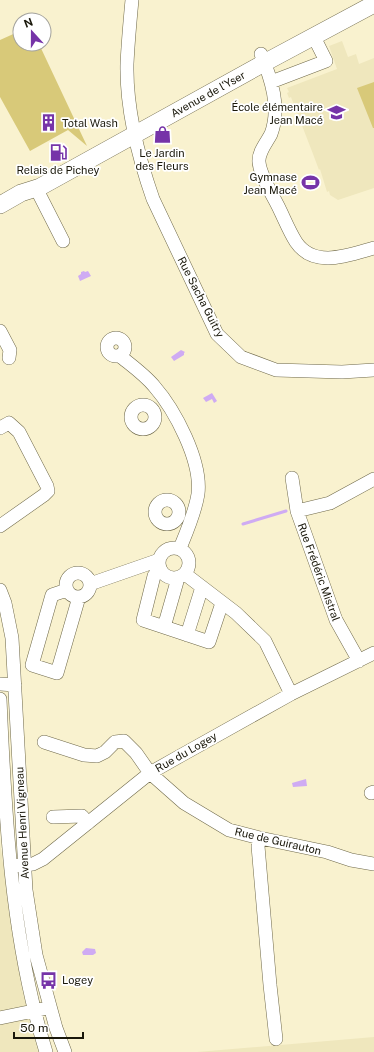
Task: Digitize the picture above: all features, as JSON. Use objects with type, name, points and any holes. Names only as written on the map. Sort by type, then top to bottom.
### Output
[{"type":"main road","name":"Avenue de l'Yser","points":[[0,205],[29,191],[37,179],[77,162],[363,0]]},
{"type":"main road","name":"Avenue de l'Yser","points":[[263,58],[314,37],[374,4]]},
{"type":"street","name":"Rue Sacha Guitry","points":[[132,0],[127,65],[129,95],[135,130],[146,177],[153,199],[218,334],[226,344],[241,357],[276,370],[342,372],[374,370]]},
{"type":"street","points":[[271,82],[326,61],[314,37]]},
{"type":"street","points":[[263,58],[274,95],[274,122],[259,162],[264,176],[296,243],[307,254],[319,258],[333,259],[374,248]]},
{"type":"street","points":[[29,191],[63,241]]},
{"type":"street","points":[[0,331],[10,350],[9,358]]},
{"type":"street","points":[[120,356],[153,385],[172,409],[187,439],[198,479],[198,494],[193,514],[180,548]]},
{"type":"street","points":[[152,410],[165,400]]},
{"type":"street","points":[[0,428],[9,423],[19,432],[47,486],[48,491],[0,526]]},
{"type":"street","name":"Rue Frédéric Mistral","points":[[292,478],[297,511],[336,620],[359,661]]},
{"type":"street","points":[[297,511],[330,503],[374,479]]},
{"type":"street","points":[[177,518],[190,523]]},
{"type":"street","points":[[164,627],[182,576],[190,565],[184,551],[180,548],[169,548],[161,555],[143,620],[187,635],[209,642],[222,603]]},
{"type":"street","points":[[159,564],[165,575],[174,578],[182,576],[202,587],[236,613],[265,642],[291,694]]},
{"type":"street","points":[[90,584],[159,564]]},
{"type":"street","points":[[79,573],[86,577],[90,584],[88,591],[83,596],[79,597],[72,595],[67,590],[66,582],[68,578],[79,573]]},
{"type":"street","points":[[187,635],[202,587]]},
{"type":"street","name":"Avenue Henri Vigneau","points":[[0,590],[5,603],[12,638],[20,773],[18,865],[24,964],[34,1011],[46,1052]]},
{"type":"street","points":[[67,590],[52,595],[32,665],[57,673],[79,597]]},
{"type":"street","name":"Rue du Logey","points":[[18,865],[33,864],[43,859],[150,774],[180,756],[291,694],[374,653]]},
{"type":"street","points":[[0,684],[15,685]]},
{"type":"street","name":"Avenue Henri Vigneau","points":[[0,699],[3,775],[18,865],[26,890],[36,955],[56,1028],[66,1052]]},
{"type":"street","name":"Rue de Guirauton","points":[[44,742],[84,754],[97,756],[105,752],[115,742],[124,741],[136,753],[150,774],[184,803],[229,830],[327,852],[351,860],[374,864]]},
{"type":"street","points":[[3,775],[20,773]]},
{"type":"street","points":[[53,817],[82,816],[88,823]]},
{"type":"street","points":[[260,838],[258,846],[276,1039]]},
{"type":"street","points":[[0,1018],[50,1007]]},
{"type":"shaded area","points":[[12,35],[12,52],[43,52],[87,146],[68,130],[30,151],[0,97],[0,40]]},
{"type":"shaded area","name":"École élémentaire Jean Macé","points":[[342,41],[348,57],[356,54],[359,64],[374,58],[374,188],[338,200],[330,195],[329,191],[327,192],[320,169],[319,170],[291,97],[289,98],[287,93],[289,92],[287,88],[337,69],[329,46]]},
{"type":"shaded area","points":[[374,82],[374,128],[373,128],[357,88]]},
{"type":"shaded area","points":[[84,271],[88,271],[91,276],[80,281],[78,276]]},
{"type":"shaded area","points":[[181,350],[185,352],[184,355],[174,361],[171,357]]},
{"type":"shaded area","points":[[212,393],[217,401],[214,403],[212,399],[206,402],[203,398]]},
{"type":"shaded area","points":[[306,779],[307,786],[293,787],[292,783]]},
{"type":"shaded area","points":[[0,843],[22,989],[38,1052],[0,1052]]},
{"type":"shaded area","points":[[86,948],[95,949],[96,953],[93,955],[83,955],[82,952]]},
{"type":"shaded area","points":[[374,1037],[374,1052],[197,1052]]},
{"type":"waterway","points":[[243,524],[286,511]]},
{"type":"place","name":"École élémentaire Jean Macé","points":[[336,113]]},
{"type":"place","name":"Total Wash","points":[[49,123]]},
{"type":"place","name":"Le Jardin des Fleurs","points":[[162,135]]},
{"type":"place","name":"Relais de Pichey","points":[[58,152]]},
{"type":"place","name":"Gymnase Jean Macé","points":[[310,183]]},
{"type":"place","name":"Logey","points":[[49,980]]}]
